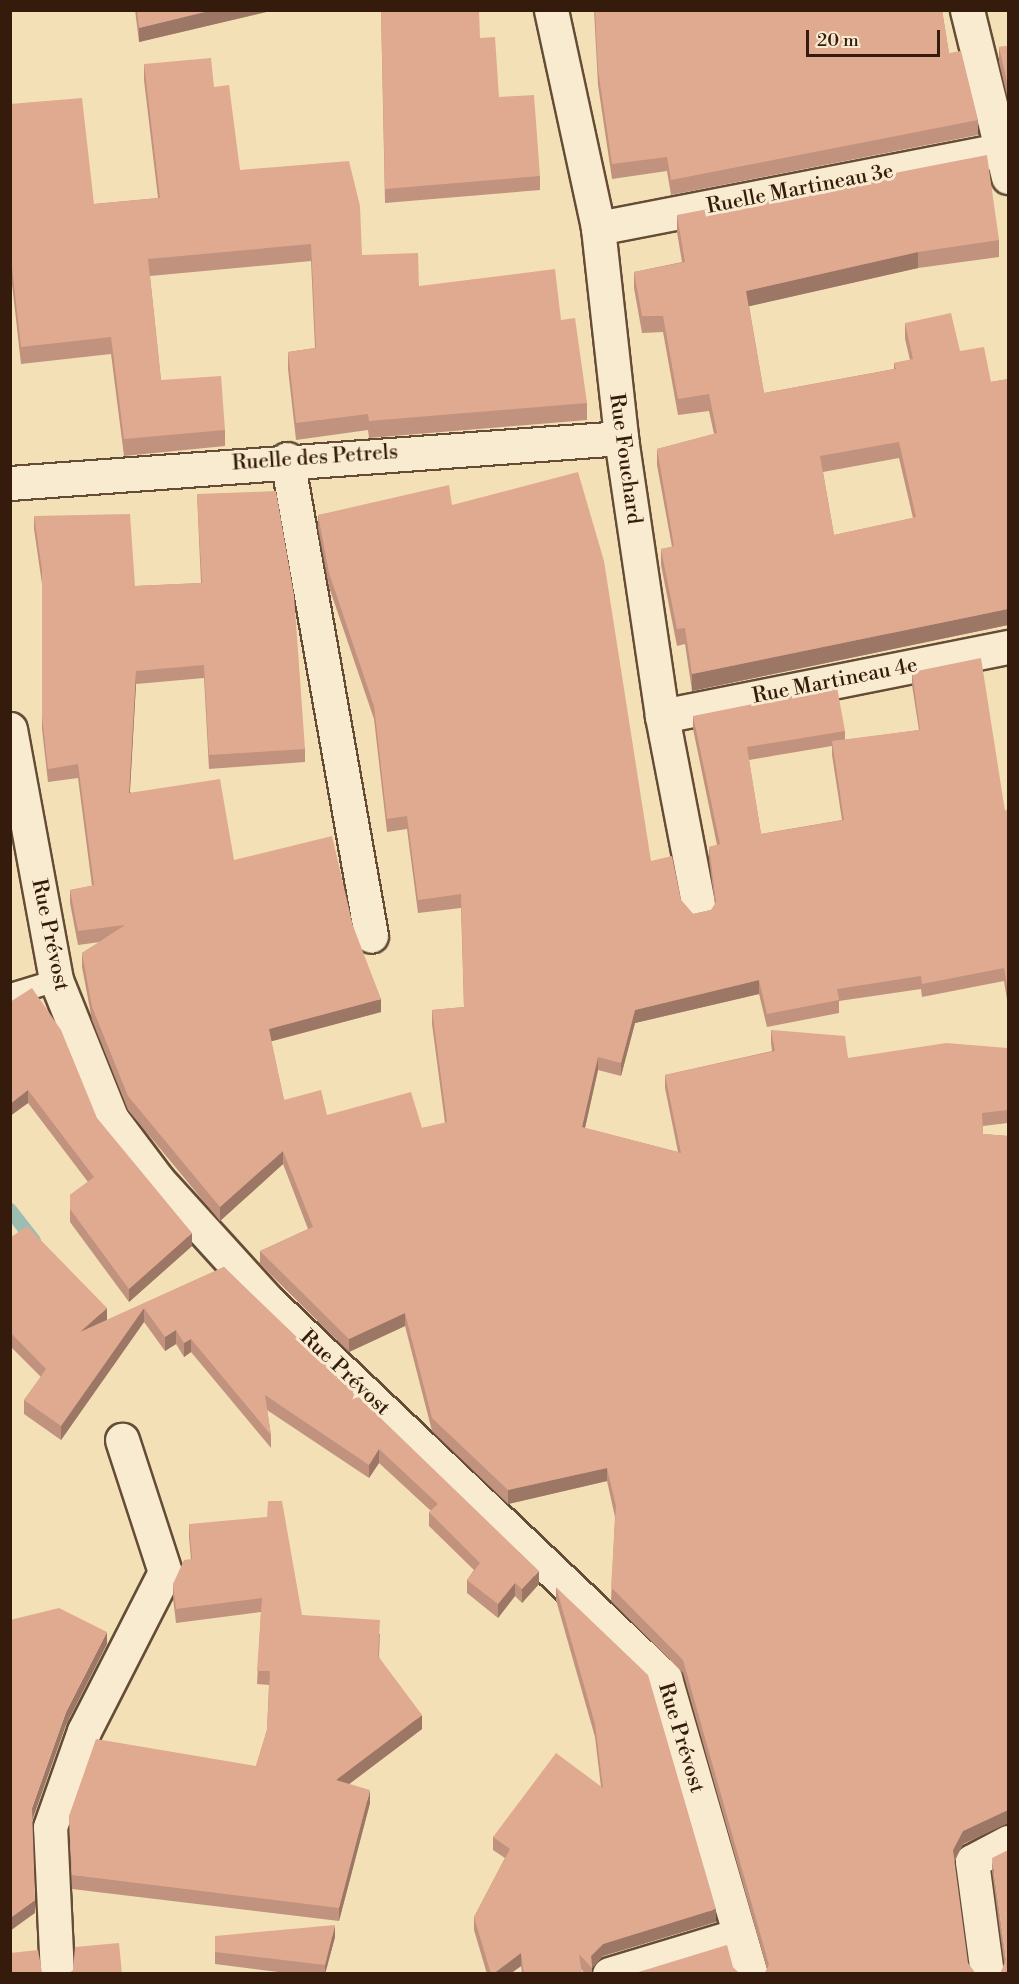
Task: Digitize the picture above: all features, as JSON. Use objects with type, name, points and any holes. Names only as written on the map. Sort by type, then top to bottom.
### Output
[{"type":"street","name":"Rue Fouchard","points":[[551,10],[598,228],[621,438],[662,716],[699,909]]},
{"type":"street","points":[[967,10],[1006,158]]},
{"type":"street","name":"Ruelle Martineau 3e","points":[[598,228],[1006,158]]},
{"type":"street","name":"Ruelle des Petrels","points":[[10,483],[286,459],[621,438]]},
{"type":"street","points":[[286,459],[371,936]]},
{"type":"street","name":"Rue Martineau 4e","points":[[662,716],[1008,647]]},
{"type":"street","name":"Rue Prévost","points":[[10,729],[56,981],[112,1119],[158,1180],[270,1303],[537,1550],[665,1678],[752,1974]]},
{"type":"street","points":[[57,1974],[51,1827],[84,1731],[165,1572],[122,1440]]},
{"type":"street","points":[[987,1974],[972,1861],[1008,1842]]},
{"type":"street","points":[[609,1974],[739,1935]]},
{"type":"lane","points":[[10,994],[56,981]]},
{"type":"building","points":[[137,10],[213,10],[139,28]]},
{"type":"building","points":[[381,10],[479,10],[480,38],[495,37],[499,97],[534,95],[540,176],[385,189]]},
{"type":"building","points":[[595,10],[942,10],[949,53],[961,51],[978,120],[671,180],[667,157],[612,164],[598,70]]},
{"type":"building","points":[[1008,46],[1008,86],[999,47]]},
{"type":"building","points":[[211,58],[214,87],[229,85],[240,170],[349,161],[360,206],[362,255],[418,253],[419,286],[555,269],[561,320],[575,318],[587,403],[369,421],[368,414],[296,423],[288,352],[316,348],[311,244],[148,259],[161,380],[221,376],[225,430],[124,439],[111,337],[21,347],[12,267],[10,268],[10,104],[82,98],[94,204],[160,198],[144,64]]},
{"type":"building","points":[[987,155],[999,240],[918,252],[746,291],[764,393],[896,369],[894,363],[913,359],[905,323],[951,313],[960,351],[984,347],[991,382],[1008,379],[1008,609],[692,674],[685,628],[677,629],[661,549],[674,546],[657,449],[717,433],[709,394],[678,399],[663,316],[642,316],[634,272],[685,262],[677,215]],"holes":[[[899,442],[916,517],[834,535],[820,456]]]},
{"type":"building","points":[[578,472],[604,561],[651,861],[672,856],[681,900],[693,914],[711,910],[716,902],[709,847],[720,844],[693,716],[837,687],[845,731],[747,747],[761,834],[844,820],[832,741],[920,730],[912,672],[981,658],[1005,811],[1008,809],[1008,993],[1004,968],[922,984],[921,976],[837,989],[839,1000],[767,1014],[759,980],[635,1010],[621,1063],[598,1057],[582,1127],[681,1153],[665,1075],[775,1051],[771,1030],[845,1036],[848,1058],[946,1043],[1008,1048],[1008,1110],[982,1113],[983,1134],[1008,1136],[1008,1810],[963,1831],[953,1850],[968,1963],[976,1974],[764,1974],[769,1965],[683,1660],[611,1587],[616,1506],[607,1468],[508,1490],[432,1418],[405,1313],[349,1339],[260,1251],[313,1227],[283,1151],[220,1207],[128,1096],[92,1007],[82,953],[125,925],[78,931],[70,890],[94,885],[78,764],[48,769],[42,716],[42,570],[34,516],[130,514],[135,586],[202,583],[197,494],[276,491],[294,595],[305,749],[209,755],[204,665],[136,671],[129,793],[220,779],[234,860],[332,836],[353,926],[381,999],[269,1029],[284,1100],[321,1090],[327,1115],[411,1092],[422,1128],[447,1122],[432,1010],[464,1007],[461,894],[418,900],[407,816],[387,819],[374,706],[329,573],[318,515],[449,485],[452,505]]},
{"type":"building","points":[[32,988],[61,1030],[97,1118],[192,1233],[129,1289],[70,1209],[70,1195],[94,1177],[28,1090],[10,1104],[10,1002]]},
{"type":"building","points":[[27,1226],[107,1308],[80,1332],[224,1267],[539,1571],[522,1589],[515,1583],[498,1604],[467,1580],[480,1563],[429,1512],[438,1504],[379,1449],[369,1465],[265,1395],[271,1435],[191,1339],[184,1343],[176,1330],[165,1337],[144,1308],[61,1426],[24,1400],[46,1369],[10,1332],[10,1238]]},
{"type":"building","points":[[268,1501],[282,1501],[302,1615],[380,1620],[378,1656],[422,1715],[336,1780],[370,1790],[339,1908],[72,1875],[69,1816],[96,1739],[256,1766],[267,1730],[270,1671],[257,1671],[262,1598],[176,1609],[173,1584],[184,1560],[192,1559],[189,1524],[267,1517]]},
{"type":"building","points":[[556,1587],[648,1675],[716,1909],[603,1944],[591,1956],[592,1968],[579,1954],[582,1974],[524,1974],[521,1953],[491,1974],[474,1917],[510,1849],[493,1837],[556,1753],[603,1788],[595,1724]]},
{"type":"building","points":[[59,1608],[107,1632],[66,1712],[32,1808],[35,1900],[10,1918],[10,1620]]},
{"type":"building","points":[[1008,1850],[1008,1974],[1000,1974],[1006,1959],[992,1858]]},
{"type":"building","points":[[335,1925],[325,1965],[215,1952],[215,1936]]},
{"type":"building","points":[[119,1943],[122,1974],[68,1974],[73,1970],[75,1947]]},
{"type":"building","points":[[727,1945],[733,1967],[740,1974],[632,1974]]},
{"type":"building","points":[[38,1950],[42,1972],[45,1974],[10,1974],[10,1953]]},
{"type":"waterway","points":[[10,1210],[34,1241]]}]
